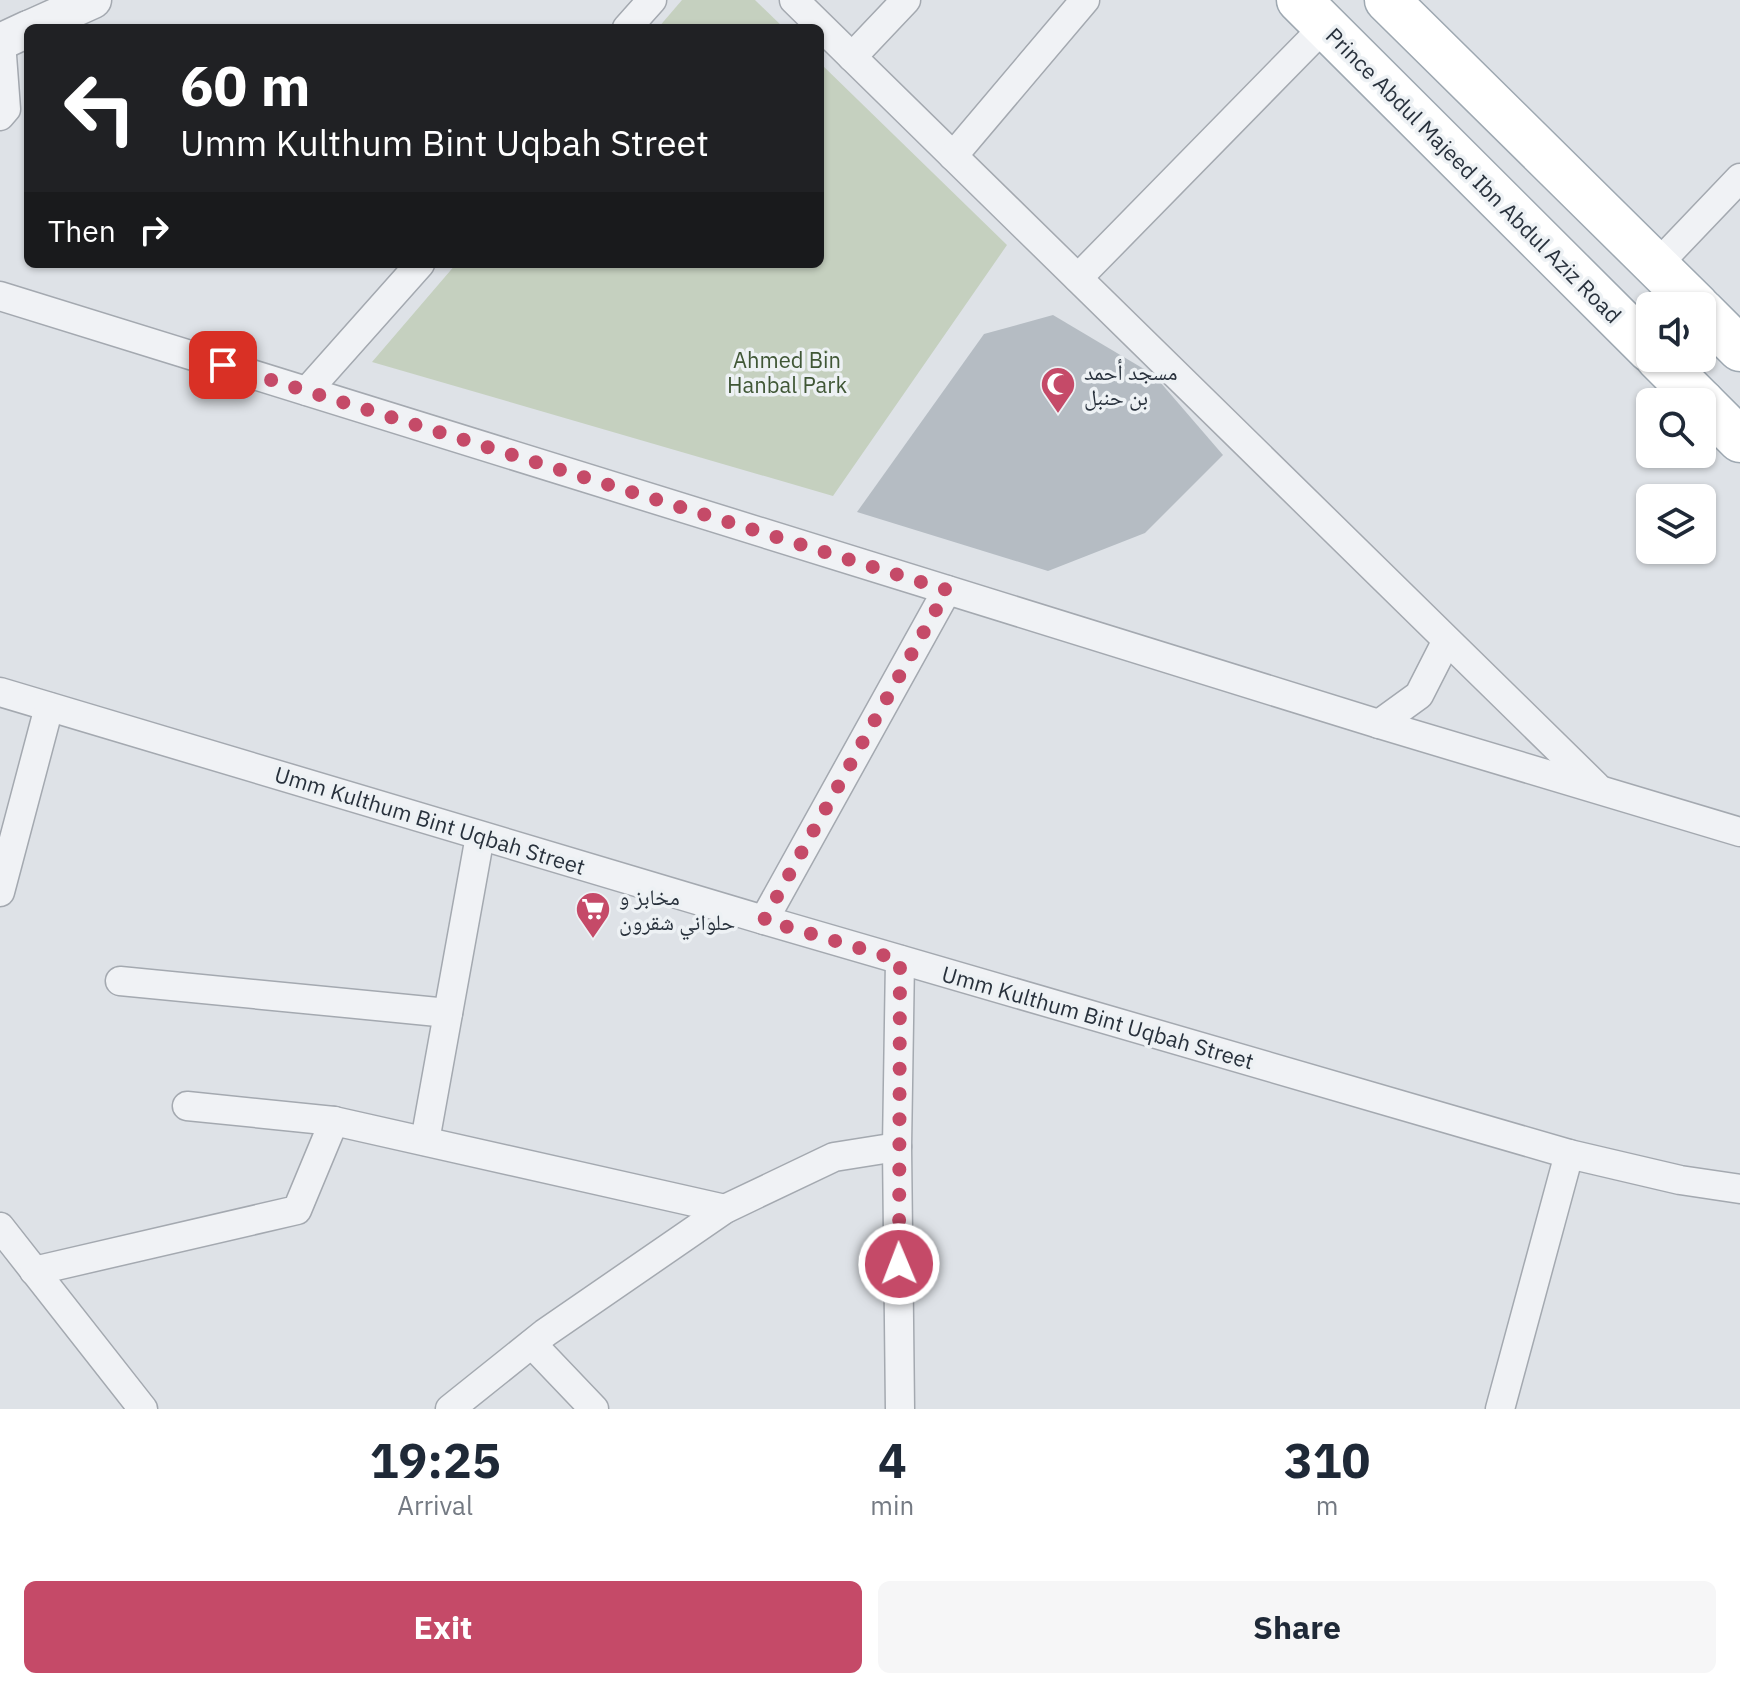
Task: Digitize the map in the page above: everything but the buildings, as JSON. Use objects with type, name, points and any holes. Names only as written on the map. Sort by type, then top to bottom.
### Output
[{"type":"main road","points":[[1387,0],[1683,292]]},
{"type":"main road","name":"Prince Abdul Majeed Ibn Abdul Aziz Road","points":[[1312,13],[1636,336]]},
{"type":"main road","points":[[1716,325],[1740,349]]},
{"type":"main road","points":[[1672,372],[1688,388]]},
{"type":"main road","points":[[1716,416],[1740,440]]},
{"type":"street","points":[[40,24],[93,0]]},
{"type":"street","points":[[631,24],[652,0]]},
{"type":"street","points":[[794,0],[818,24]]},
{"type":"street","points":[[852,57],[906,0]]},
{"type":"street","points":[[953,156],[1085,0]]},
{"type":"street","points":[[1078,278],[1312,13]]},
{"type":"street","points":[[824,29],[1599,790]]},
{"type":"street","points":[[0,116],[6,109],[15,35]]},
{"type":"street","points":[[1656,266],[1740,178]]},
{"type":"street","points":[[307,391],[416,268]]},
{"type":"street","points":[[0,296],[1379,724],[1740,832]]},
{"type":"street","points":[[764,920],[947,590]]},
{"type":"street","points":[[1379,724],[1419,695],[1446,642]]},
{"type":"street","name":"Umm Kulthum Bint Uqbah Street","points":[[0,692],[764,920],[1569,1154],[1680,1180],[1740,1189]]},
{"type":"street","points":[[0,892],[49,707]]},
{"type":"street","points":[[425,1141],[480,836]]},
{"type":"street","points":[[900,960],[897,1147],[900,1409]]},
{"type":"street","points":[[120,981],[448,1013]]},
{"type":"street","points":[[187,1106],[334,1121],[725,1209]]},
{"type":"street","points":[[34,1271],[297,1210],[334,1121]]},
{"type":"street","points":[[450,1409],[532,1344],[725,1209],[834,1157],[897,1147]]},
{"type":"street","points":[[1500,1409],[1569,1154]]},
{"type":"street","points":[[0,1227],[143,1409]]},
{"type":"street","points":[[532,1344],[594,1409]]},
{"type":"green space","points":[[682,0],[755,0],[780,24],[661,24]]},
{"type":"green space","name":"Ahmed Bin Hanbal Park","points":[[824,67],[1007,245],[833,496],[372,362],[453,268],[824,268]]},
{"type":"place","name":"مسجد أحمد بن حنبل","points":[[1058,415]]},
{"type":"place","name":"مخابز و حلواني شقرون","points":[[593,940]]},
{"type":"route","points":[[223,365],[947,590],[764,920],[900,960],[899,1264]]}]
